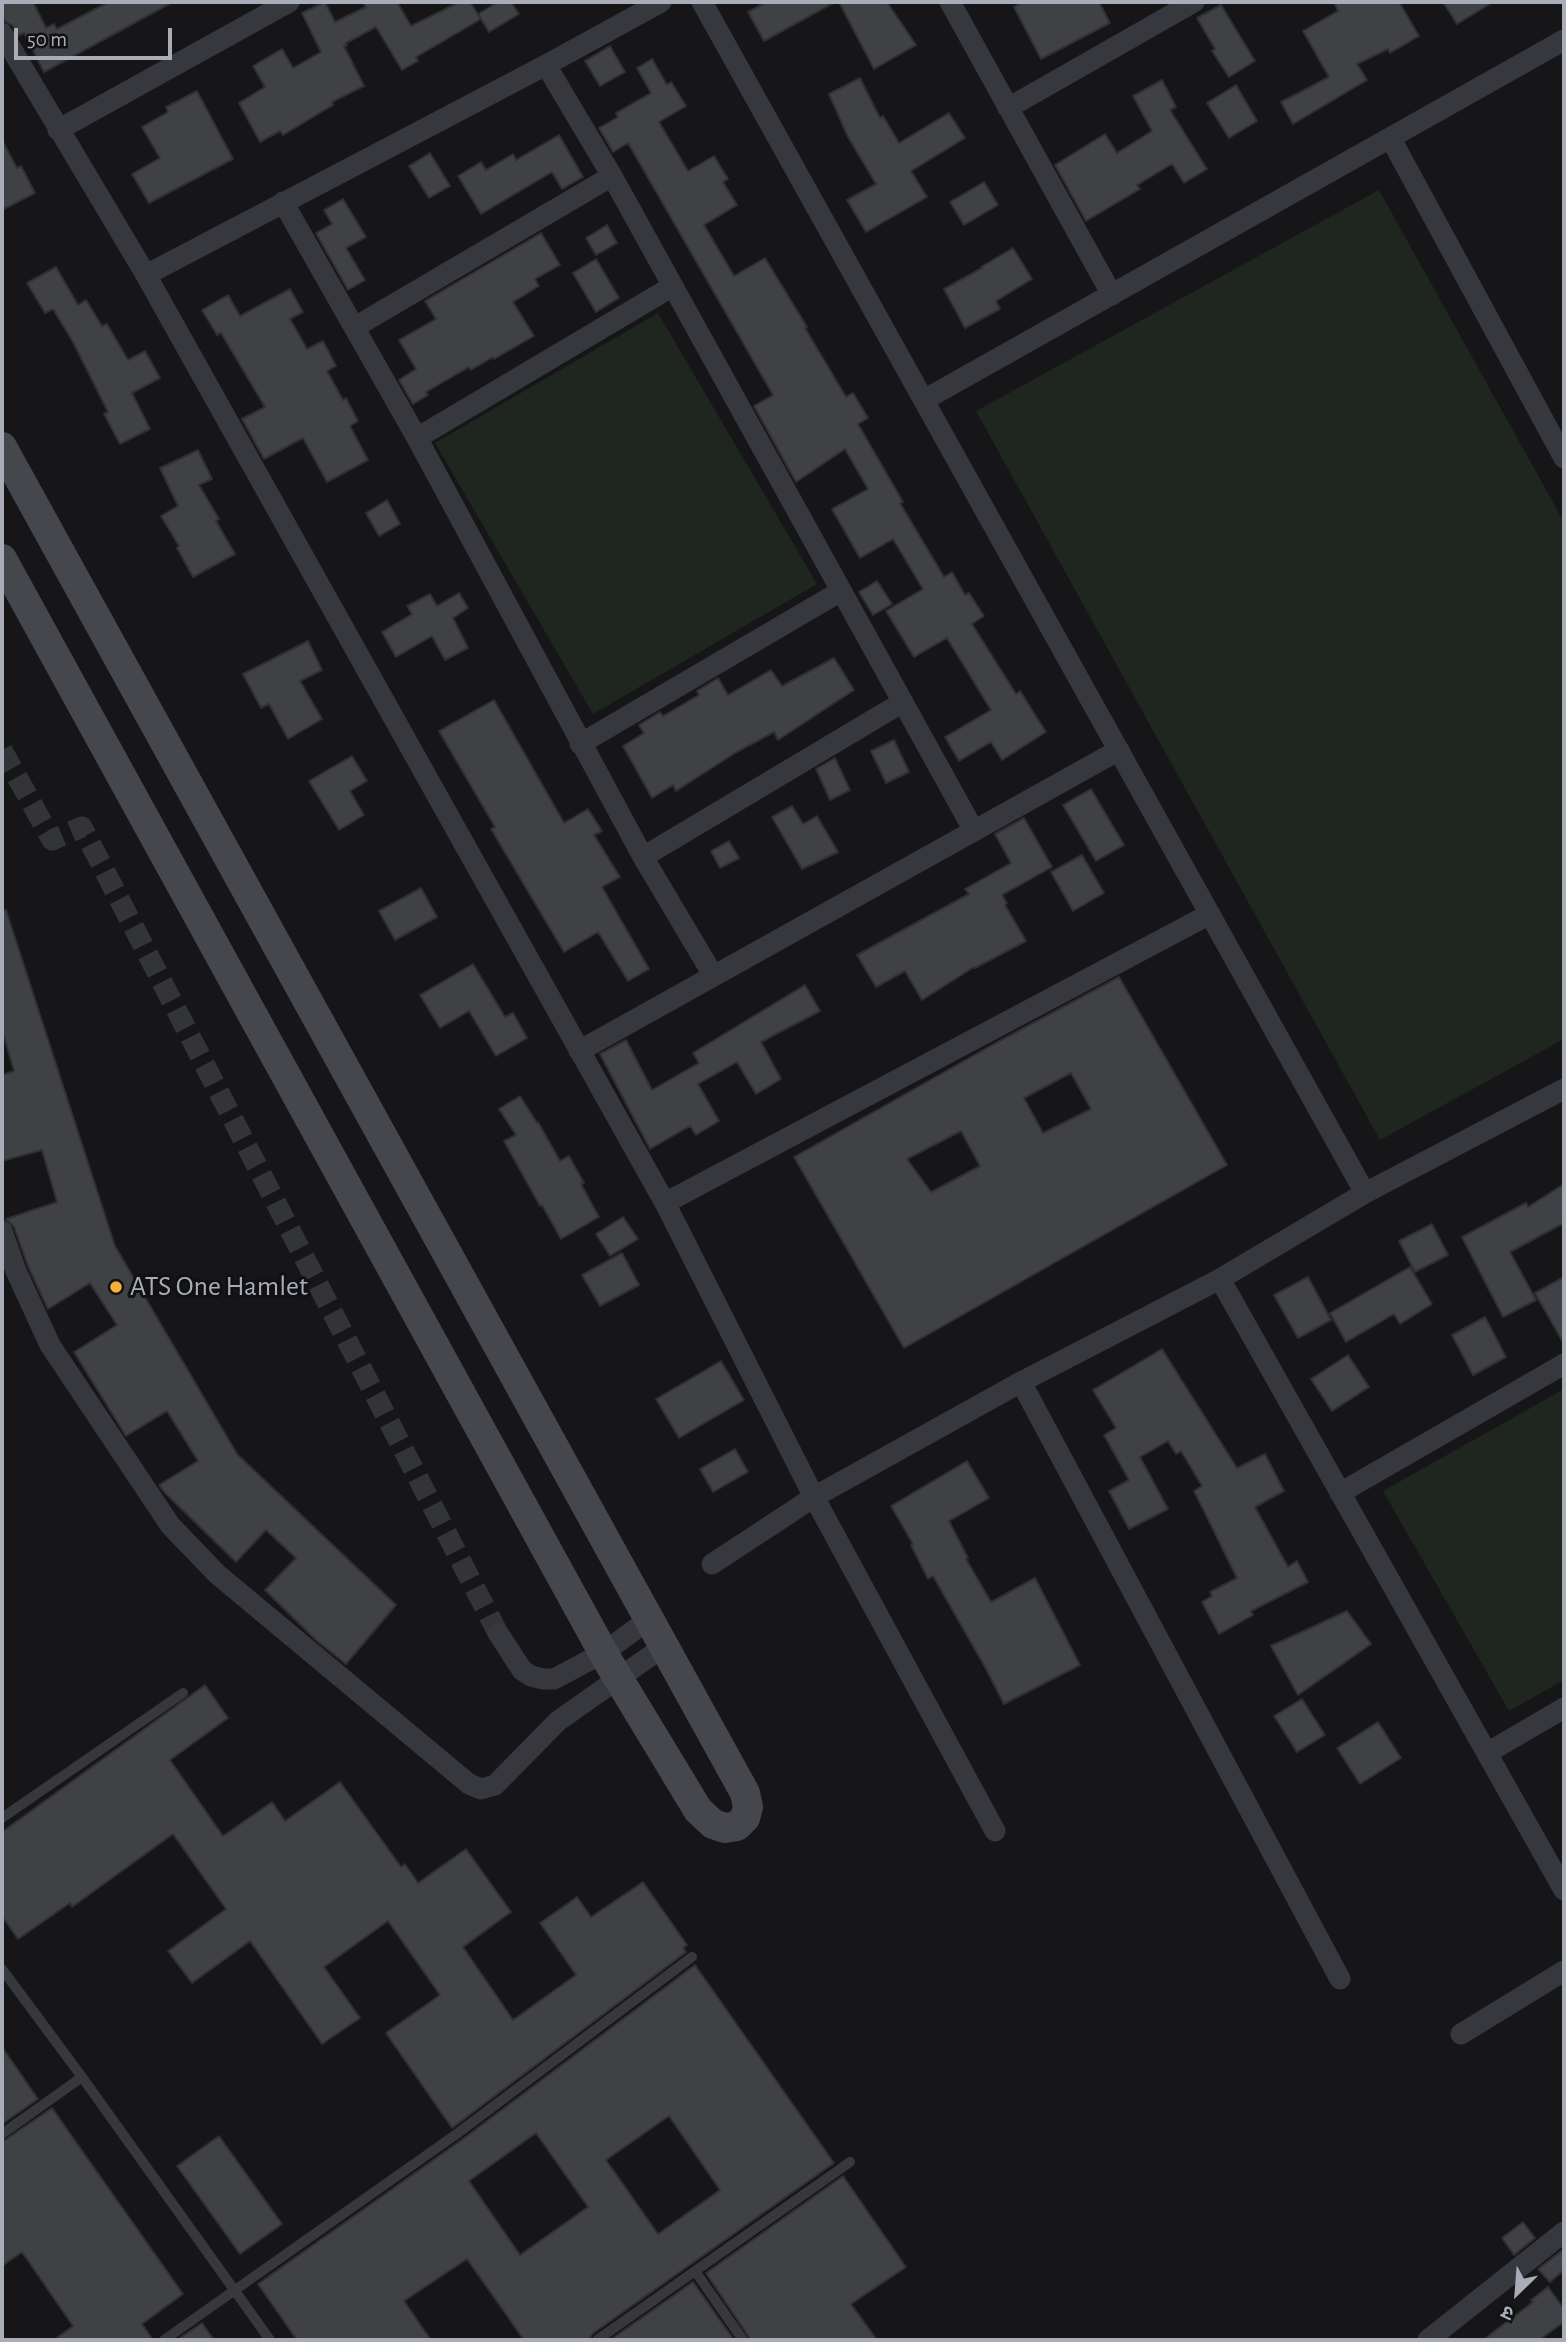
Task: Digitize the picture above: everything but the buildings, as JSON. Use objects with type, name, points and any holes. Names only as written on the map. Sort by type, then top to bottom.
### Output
[{"type":"street","points":[[58,130],[289,2]]},
{"type":"street","points":[[146,275],[661,2]]},
{"type":"street","points":[[702,2],[1365,1192]]},
{"type":"street","points":[[950,2],[1112,295]]},
{"type":"street","points":[[1008,108],[1184,4]]},
{"type":"street","points":[[2,33],[146,275],[665,1203],[814,1497],[995,1831]]},
{"type":"street","points":[[924,400],[1564,40]]},
{"type":"street","points":[[546,65],[612,176],[973,829]]},
{"type":"street","points":[[1391,139],[1562,449]]},
{"type":"street","points":[[355,327],[612,176]]},
{"type":"street","points":[[283,202],[417,438],[580,744],[713,975]]},
{"type":"street","points":[[417,438],[673,286]]},
{"type":"street","points":[[2,447],[745,1793],[748,1807],[745,1818],[737,1826],[725,1828],[713,1824],[698,1810],[603,1653],[2,559]]},
{"type":"street","points":[[580,744],[841,591]]},
{"type":"street","points":[[643,856],[903,702]]},
{"type":"street","points":[[579,1051],[1119,750]]},
{"type":"street","points":[[665,1203],[1210,914]]},
{"type":"street","points":[[712,1564],[814,1497],[1021,1382],[1220,1279],[1365,1192],[1564,1089]]},
{"type":"street","points":[[2,1231],[16,1271],[50,1345],[170,1525],[217,1574],[452,1773],[469,1784],[481,1789],[495,1785],[558,1721],[663,1647]]},
{"type":"street","points":[[1220,1279],[1564,1890]]},
{"type":"street","points":[[1340,1493],[1564,1364]]},
{"type":"street","points":[[1021,1382],[1340,1979]]},
{"type":"street","points":[[498,1633],[522,1670],[531,1676],[554,1679],[603,1653],[649,1620]]},
{"type":"street","points":[[1487,1754],[1564,1708]]},
{"type":"street","points":[[1461,2034],[1564,1971]]},
{"type":"street","points":[[1427,2340],[1564,2232]]},
{"type":"lane","points":[[2,1818],[183,1693]]},
{"type":"lane","points":[[164,2340],[458,2133],[692,1957]]},
{"type":"lane","points":[[2,1969],[270,2340]]},
{"type":"lane","points":[[2,2134],[82,2077]]},
{"type":"lane","points":[[597,2340],[850,2162]]},
{"type":"lane","points":[[695,2271],[743,2340]]},
{"type":"shaded area","points":[[1379,190],[1564,522],[1564,1039],[1380,1140],[976,411]]},
{"type":"shaded area","points":[[658,313],[817,584],[593,714],[435,443]]},
{"type":"shaded area","points":[[1564,1389],[1564,1680],[1509,1711],[1383,1491]]},
{"type":"tunnel","points":[[2,750],[52,840],[82,827],[498,1633]]},
{"type":"place","name":"ATS One Hamlet","points":[[116,1287]]}]
